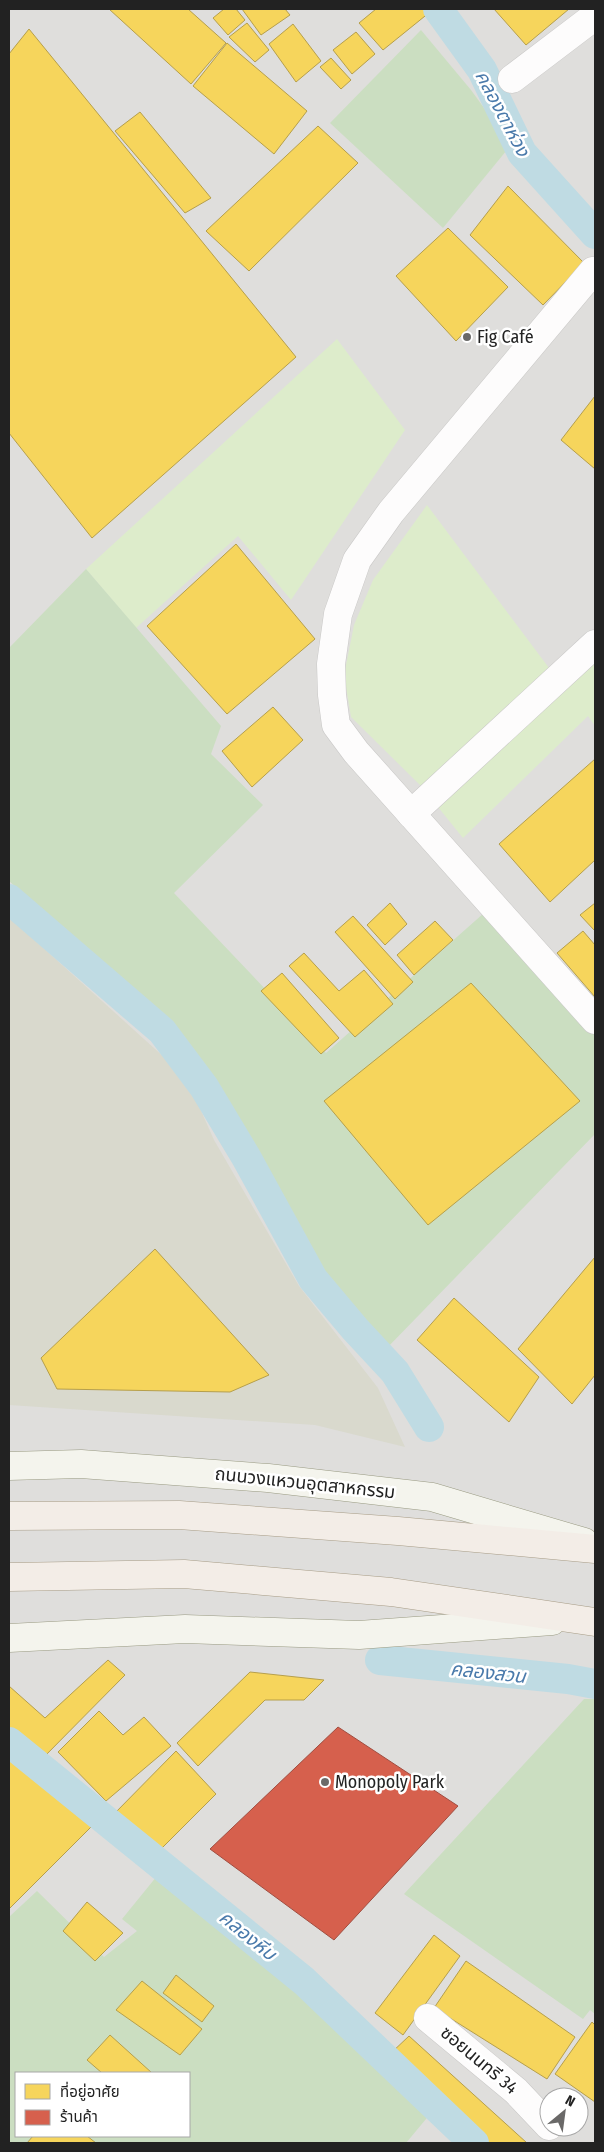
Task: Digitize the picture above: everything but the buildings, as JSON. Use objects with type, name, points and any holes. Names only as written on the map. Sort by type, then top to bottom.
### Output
[{"type":"main road","name":"ถนนวงแหวนอุตสาหกรรม","points":[[9,1466],[81,1464],[248,1476],[432,1497],[595,1547]]},
{"type":"main road","name":"ถนนวงแหวนอุตสาหกรรม","points":[[9,1516],[179,1515],[595,1547]]},
{"type":"main road","points":[[9,1577],[184,1574],[391,1592],[588,1621]]},
{"type":"main road","points":[[9,1638],[185,1629],[359,1635],[588,1621]]},
{"type":"street","points":[[512,79],[595,16]]},
{"type":"street","points":[[594,271],[391,512],[357,560],[338,614],[330,664],[336,724],[356,752],[595,1020]]},
{"type":"street","points":[[411,814],[595,644]]},
{"type":"street","name":"ซอยนนทรี 34","points":[[428,2018],[516,2091],[539,2116]]},
{"type":"shaded area","points":[[9,9],[595,9],[595,2143],[9,2143]]},
{"type":"shaded area","points":[[9,917],[186,1077],[214,1140],[299,1286],[378,1388],[405,1447],[315,1425],[9,1405]]},
{"type":"green space","points":[[421,30],[471,90],[511,145],[443,228],[330,123]]},
{"type":"green space","points":[[337,339],[405,430],[291,600],[238,536],[136,628],[86,569]]},
{"type":"green space","points":[[427,505],[552,672],[595,629],[595,726],[588,716],[463,838],[421,786],[351,717],[344,675],[354,625],[373,580]]},
{"type":"green space","points":[[86,569],[221,726],[211,754],[263,805],[174,893],[326,1053],[484,913],[595,1034],[595,1134],[385,1350],[327,1286],[233,1120],[177,1038],[91,953],[9,881],[9,648]]},
{"type":"green space","points":[[584,1699],[595,1699],[595,2014],[590,2010],[583,2019],[404,1894]]},
{"type":"green space","points":[[157,1876],[293,1982],[431,2113],[406,2143],[9,2143],[9,1917],[37,1891],[104,1957],[137,1931],[122,1919]]},
{"type":"waterway","name":"คลองตาห่วง","points":[[438,9],[482,70],[522,153],[595,234]]},
{"type":"waterway","points":[[9,899],[162,1031],[204,1087],[246,1157],[313,1279],[355,1329],[395,1372],[429,1427]]},
{"type":"waterway","name":"คลองสวน","points":[[380,1660],[568,1679],[595,1684]]},
{"type":"waterway","name":"คลองหีบ","points":[[9,1742],[304,1981],[474,2143]]},
{"type":"place","name":"Fig Café","points":[[467,337]]},
{"type":"place","name":"Monopoly Park","points":[[325,1782]]}]
